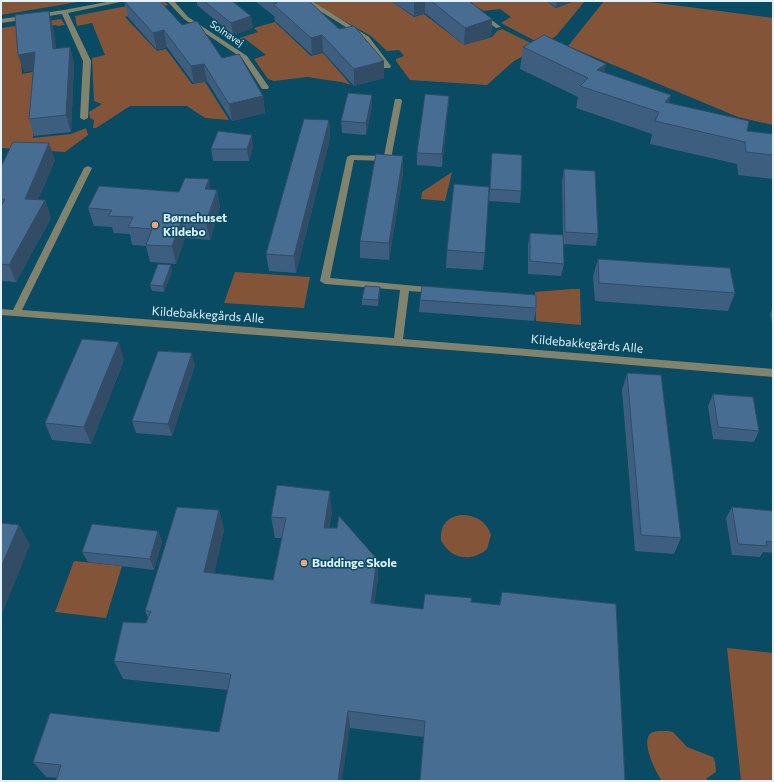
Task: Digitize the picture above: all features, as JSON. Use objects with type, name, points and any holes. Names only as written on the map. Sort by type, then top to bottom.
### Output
[{"type":"street","points":[[1,21],[64,12],[122,1]]},
{"type":"street","name":"Solnavej","points":[[170,1],[186,18],[245,57],[265,87]]},
{"type":"street","points":[[307,1],[367,38],[387,66]]},
{"type":"street","points":[[462,1],[498,27]]},
{"type":"street","points":[[64,12],[87,61],[84,118]]},
{"type":"street","points":[[398,101],[387,159],[351,156],[325,282],[443,291]]},
{"type":"street","points":[[16,313],[88,168]]},
{"type":"street","points":[[398,342],[405,288]]},
{"type":"street","name":"Kildebakkegårds Alle","points":[[1,312],[773,372]]},
{"type":"shaded area","points":[[1,1],[84,1],[1,15]]},
{"type":"shaded area","points":[[153,1],[164,1],[168,5],[125,17],[157,51],[166,49],[192,84],[205,82],[229,120],[205,118],[187,106],[130,106],[96,128],[93,128],[94,120],[90,118],[89,112],[102,104],[94,101],[92,58],[105,55],[92,23],[77,26],[75,16]]},
{"type":"shaded area","points":[[313,1],[391,1],[414,17],[424,14],[464,45],[492,37],[497,31],[502,29],[535,45],[534,50],[514,61],[487,85],[410,80],[396,61],[396,59],[404,56],[399,50],[387,51],[371,36],[323,9]]},
{"type":"shaded area","points":[[467,1],[546,1],[556,8],[575,1],[585,1],[556,36],[543,45],[501,23],[511,17],[500,9],[484,11]]},
{"type":"shaded area","points":[[604,1],[642,1],[773,18],[773,125],[738,117],[568,46]]},
{"type":"shaded area","points":[[61,19],[65,25],[19,31],[22,74],[38,71],[33,138],[71,134],[86,128],[88,135],[65,152],[1,148],[1,28]]},
{"type":"shaded area","points":[[275,22],[311,56],[323,53],[351,85],[307,77],[274,81],[268,79],[254,59],[266,55],[244,38],[232,42],[230,41],[258,32],[254,28]]},
{"type":"shaded area","points":[[452,172],[445,201],[421,199],[422,192]]},
{"type":"shaded area","points":[[235,272],[310,277],[304,308],[224,303]]},
{"type":"shaded area","points":[[580,289],[581,325],[536,321],[535,292]]},
{"type":"shaded area","points":[[456,516],[471,516],[480,520],[489,530],[491,535],[487,549],[474,556],[461,557],[455,555],[441,540],[442,530],[445,523]]},
{"type":"shaded area","points":[[74,561],[122,566],[106,618],[55,612]]},
{"type":"shaded area","points":[[727,648],[773,653],[773,781],[741,781]]},
{"type":"shaded area","points":[[659,731],[673,732],[687,747],[713,757],[716,772],[707,778],[706,781],[662,781],[650,758],[647,744],[650,734]]},
{"type":"building","points":[[124,1],[160,1],[182,25],[197,21],[222,58],[239,54],[263,96],[229,104],[204,64],[191,66],[164,30],[153,33]]},
{"type":"building","points":[[204,1],[232,1],[251,16],[231,23]]},
{"type":"building","points":[[275,1],[309,1],[339,29],[354,26],[384,61],[354,69],[322,35],[311,38],[273,4],[277,3]]},
{"type":"building","points":[[431,1],[469,1],[492,19],[465,28]]},
{"type":"building","points":[[49,11],[53,49],[70,47],[66,115],[29,119],[35,52],[18,55],[15,15]]},
{"type":"building","points":[[544,35],[606,64],[597,70],[671,95],[665,102],[749,121],[747,131],[773,134],[773,155],[746,152],[745,142],[655,121],[659,112],[580,86],[588,78],[523,47]]},
{"type":"building","points":[[348,93],[372,95],[366,123],[341,121]]},
{"type":"building","points":[[425,94],[449,96],[442,154],[417,153]]},
{"type":"building","points":[[304,119],[329,120],[294,256],[266,254]]},
{"type":"building","points":[[218,131],[252,135],[247,149],[211,149]]},
{"type":"building","points":[[13,142],[49,143],[25,199],[45,200],[9,265],[1,264],[1,206],[5,199],[1,199],[1,167]]},
{"type":"building","points":[[492,153],[522,155],[521,191],[490,189]]},
{"type":"building","points":[[376,154],[403,156],[389,243],[360,241]]},
{"type":"building","points":[[564,169],[595,171],[598,234],[565,232]]},
{"type":"building","points":[[185,178],[209,179],[205,189],[217,190],[206,222],[182,220],[172,246],[146,245],[152,229],[128,227],[133,217],[108,216],[112,210],[88,208],[99,186],[179,192]]},
{"type":"building","points":[[454,184],[489,187],[485,253],[447,250]]},
{"type":"building","points":[[530,233],[563,235],[564,264],[530,261]]},
{"type":"building","points":[[598,259],[730,268],[735,293],[599,283]]},
{"type":"building","points":[[158,264],[171,265],[163,286],[150,285]]},
{"type":"building","points":[[365,286],[380,287],[378,300],[362,299]]},
{"type":"building","points":[[422,286],[536,295],[536,308],[420,300]]},
{"type":"building","points":[[82,339],[119,342],[84,427],[45,423]]},
{"type":"building","points":[[158,351],[192,353],[168,424],[132,421]]},
{"type":"building","points":[[627,373],[661,375],[681,538],[641,535]]},
{"type":"building","points":[[713,394],[753,397],[759,431],[718,427]]},
{"type":"building","points":[[277,485],[330,491],[324,528],[337,528],[339,516],[377,559],[371,603],[423,609],[425,594],[472,598],[471,602],[500,605],[502,592],[616,604],[625,781],[420,781],[425,721],[348,711],[338,781],[56,781],[61,765],[33,762],[50,713],[219,732],[231,674],[114,661],[123,622],[146,623],[151,611],[145,611],[177,507],[219,510],[204,572],[273,580],[286,518],[271,517]]},
{"type":"building","points":[[732,507],[773,511],[773,542],[766,541],[767,546],[738,544]]},
{"type":"building","points":[[1,523],[19,525],[1,567]]},
{"type":"building","points":[[92,524],[158,531],[150,559],[82,552]]},
{"type":"place","name":"Børnehuset Kildebo","points":[[155,225]]},
{"type":"place","name":"Buddinge Skole","points":[[304,563]]}]
